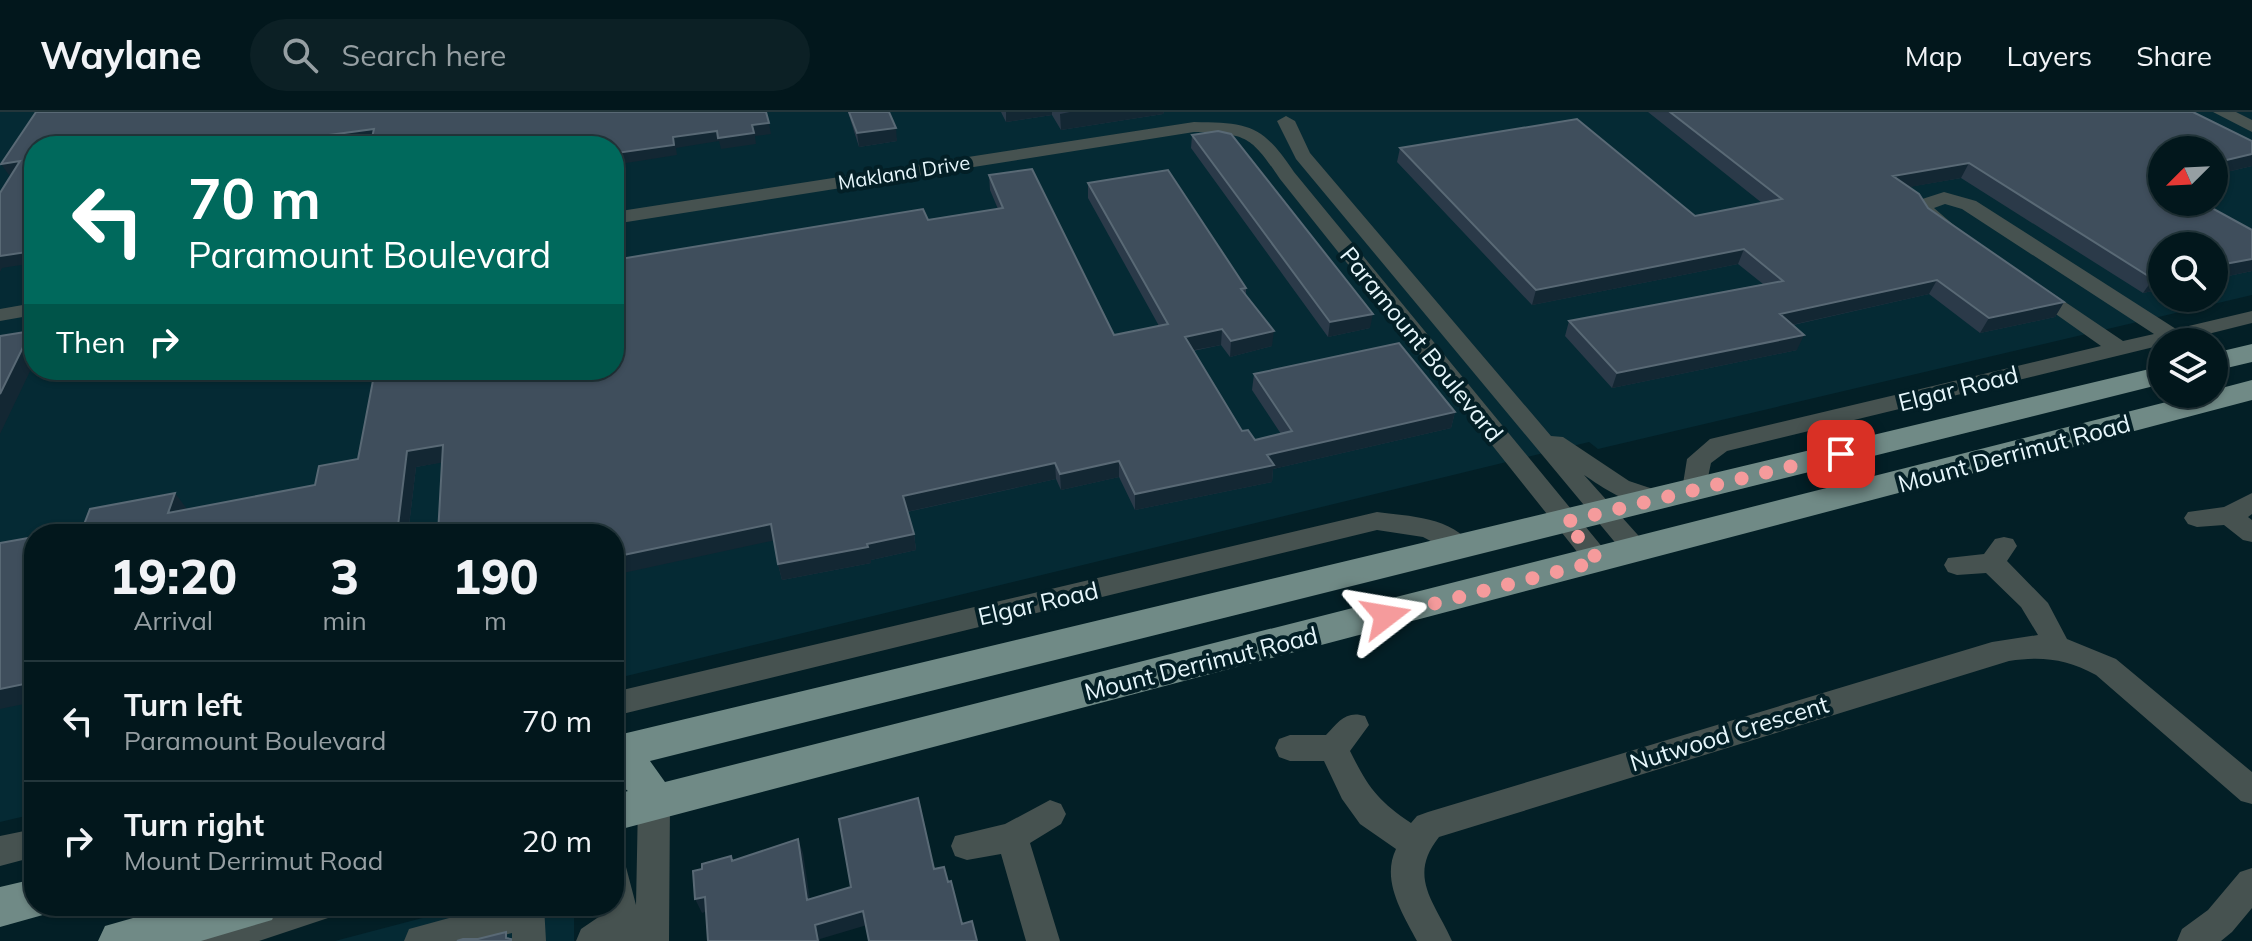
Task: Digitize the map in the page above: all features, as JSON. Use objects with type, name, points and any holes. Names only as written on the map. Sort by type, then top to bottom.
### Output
[{"type":"main road","points":[[2228,359],[2252,353]]},
{"type":"main road","name":"Mount Derrimut Road","points":[[624,751],[2148,378]]},
{"type":"main road","name":"Mount Derrimut Road","points":[[624,810],[2252,390]]},
{"type":"main road","points":[[624,766],[644,778],[654,803]]},
{"type":"main road","points":[[0,907],[24,901]]},
{"type":"main road","points":[[121,941],[217,916]]},
{"type":"street","name":"Makland Drive","points":[[1194,127],[1222,112]]},
{"type":"street","name":"Paramount Boulevard","points":[[1222,112],[1225,120],[1277,156],[1287,175],[1599,561]]},
{"type":"street","points":[[2222,112],[2251,125]]},
{"type":"street","name":"Makland Drive","points":[[624,216],[1194,127],[1274,129],[1289,116]]},
{"type":"street","name":"Paramount Boulevard","points":[[1289,116],[1302,155],[1528,426],[1637,551]]},
{"type":"street","points":[[1968,243],[1929,216],[1923,205],[1944,198],[1969,205],[2160,328]]},
{"type":"street","points":[[2019,279],[2119,349]]},
{"type":"street","points":[[0,315],[24,311]]},
{"type":"street","name":"Elgar Road","points":[[2206,328],[2252,317]]},
{"type":"street","name":"Elgar Road","points":[[1695,490],[1699,459],[1719,445],[2148,342]]},
{"type":"street","points":[[1528,426],[1620,487],[1656,499]]},
{"type":"street","points":[[2197,518],[2229,516],[2252,502]]},
{"type":"street","points":[[2229,516],[2252,533]]},
{"type":"street","name":"Elgar Road","points":[[624,702],[1377,521],[1429,529],[1459,547]]},
{"type":"street","points":[[1957,565],[1998,554],[2049,624],[2055,646]]},
{"type":"street","name":"Nutwood Crescent","points":[[1412,842],[1428,826],[1456,815],[1992,653],[2033,644],[2078,652],[2106,667],[2252,791]]},
{"type":"street","points":[[1290,748],[1344,737],[1353,789],[1371,814],[1412,842],[1404,869],[1412,899],[1435,941]]},
{"type":"street","points":[[652,941],[654,803]]},
{"type":"street","points":[[967,846],[1012,837],[1050,814]]},
{"type":"street","points":[[1012,837],[1043,941]]},
{"type":"street","points":[[0,851],[24,845]]},
{"type":"street","points":[[2194,941],[2220,921],[2252,883]]},
{"type":"street","points":[[197,941],[290,916]]},
{"type":"street","points":[[421,941],[463,918],[485,916]]},
{"type":"street","points":[[529,941],[530,916]]},
{"type":"street","points":[[593,941],[624,931]]},
{"type":"shaded area","points":[[0,112],[2252,112],[2252,295],[2228,301],[2228,232],[2148,232],[2148,312],[2180,312],[1598,449],[1589,442],[624,677],[624,524],[24,524],[24,816],[0,822]]},
{"type":"shaded area","points":[[430,916],[574,916],[574,941],[335,941]]},
{"type":"building","points":[[36,112],[766,112],[769,123],[752,125],[754,133],[718,138],[717,131],[673,137],[674,145],[624,152],[624,136],[372,136],[374,129],[322,136],[24,136],[24,252],[0,256],[0,193],[20,161],[1,164]]},
{"type":"building","points":[[849,112],[889,112],[896,128],[857,133]]},
{"type":"building","points":[[1670,112],[2193,112],[2252,141],[2252,154],[2228,160],[2228,136],[2148,136],[2148,216],[2226,216],[2252,230],[2252,259],[2228,263],[2228,232],[2148,232],[2148,276],[1969,163],[1893,176],[1919,194],[1928,208],[2064,302],[1989,318],[1937,280],[1780,314],[1804,335],[1617,373],[1569,321],[1783,281],[1744,249],[1536,290],[1400,148],[1577,119],[1695,216],[1782,199]]},
{"type":"building","points":[[1218,131],[1231,134],[1373,314],[1330,322],[1192,135]]},
{"type":"building","points":[[1032,169],[1114,335],[1168,324],[1088,183],[1168,170],[1246,288],[1241,289],[1274,331],[1231,341],[1222,329],[1185,337],[1242,431],[1248,430],[1255,440],[1292,431],[1254,374],[1399,343],[1455,412],[1267,455],[1274,465],[1135,494],[1119,461],[1060,474],[1055,463],[903,496],[914,534],[867,544],[868,547],[778,564],[771,524],[624,555],[624,524],[439,524],[443,445],[407,451],[398,524],[84,524],[90,509],[175,493],[168,513],[315,485],[319,466],[358,459],[373,380],[624,380],[624,258],[923,209],[928,220],[1003,208],[989,175]]},
{"type":"building","points":[[24,332],[24,345],[0,394],[0,336]]},
{"type":"building","points":[[24,539],[24,684],[0,689],[0,543]]},
{"type":"building","points":[[918,798],[934,869],[944,867],[948,882],[951,881],[962,924],[972,921],[977,941],[869,941],[863,911],[815,925],[818,941],[708,941],[705,897],[695,899],[693,871],[702,869],[702,864],[731,856],[732,861],[798,839],[807,900],[851,887],[839,819]]},
{"type":"building","points":[[506,932],[506,938],[511,941],[457,941],[478,939]]},
{"type":"route","points":[[1386,616],[1599,561],[1565,522],[1841,454]]}]
